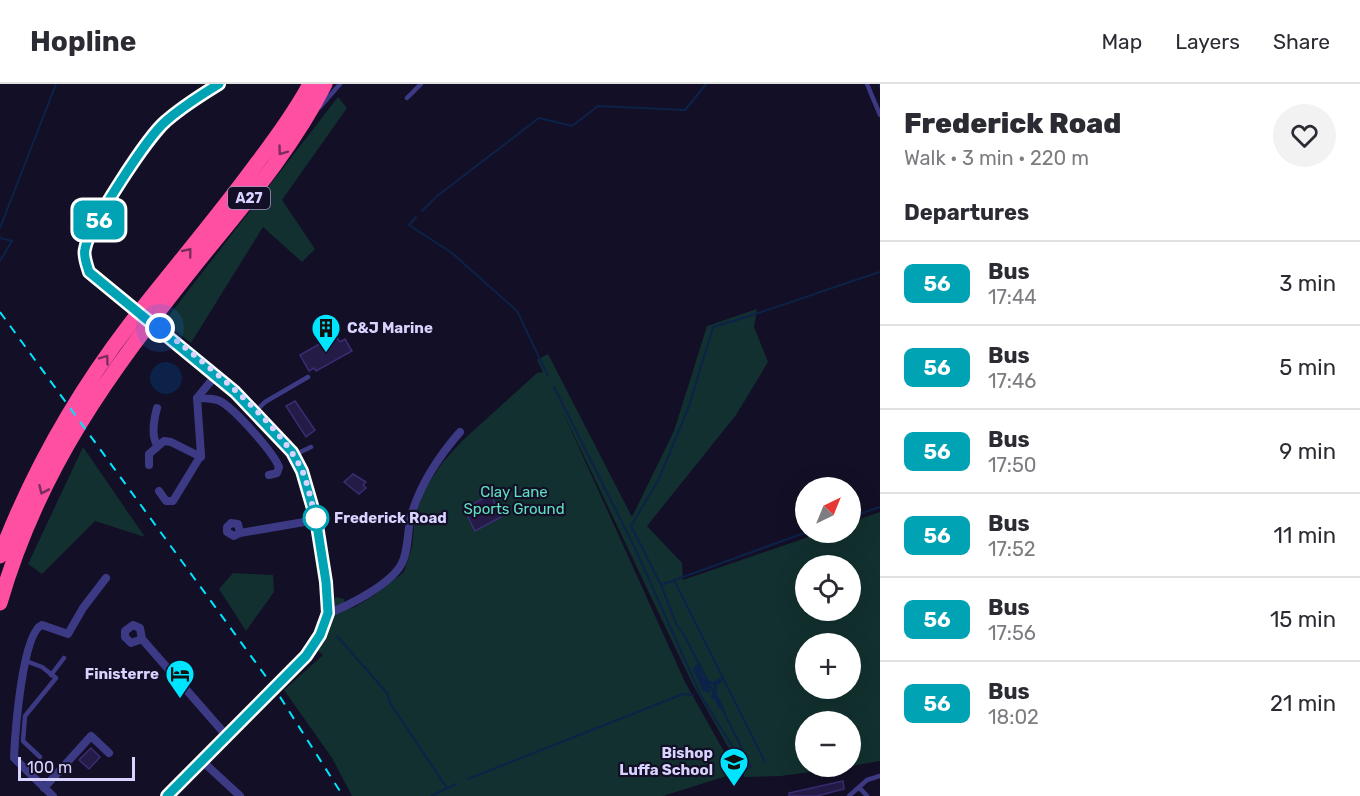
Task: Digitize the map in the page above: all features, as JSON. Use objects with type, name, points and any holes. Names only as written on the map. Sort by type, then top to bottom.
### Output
[{"type":"highway","name":"A27","points":[[0,556],[15,518],[86,397],[280,132],[310,84]]},
{"type":"highway","name":"A27","points":[[157,301],[246,201],[296,132],[325,84]]},
{"type":"highway","name":"A27","points":[[0,603],[22,536],[46,483],[63,434]]},
{"type":"street","points":[[167,796],[225,734],[306,656],[320,635],[328,613],[316,519],[302,471],[294,455],[255,412],[216,375],[89,272],[84,250],[113,193],[164,122],[219,84]]},
{"type":"street","points":[[159,491],[168,502],[173,501],[201,457],[197,398],[216,375]]},
{"type":"street","points":[[197,398],[214,399],[224,404],[267,447],[279,469],[269,475]]},
{"type":"street","points":[[157,408],[154,442],[157,445]]},
{"type":"street","points":[[328,613],[354,603],[399,568],[411,515],[421,490],[446,448],[460,432]]},
{"type":"street","points":[[149,465],[149,454],[157,445],[171,442],[201,457]]},
{"type":"street","points":[[240,533],[316,519]]},
{"type":"street","points":[[53,796],[14,758],[26,661],[37,628],[42,625],[68,634],[83,608],[106,578]]},
{"type":"street","points":[[142,639],[225,734]]},
{"type":"street","points":[[44,788],[91,736],[109,753]]},
{"type":"street","points":[[201,760],[240,796]]},
{"type":"lane","points":[[296,132],[340,84]]},
{"type":"lane","points":[[407,98],[421,84]]},
{"type":"lane","points":[[867,84],[880,115]]},
{"type":"lane","points":[[255,412],[265,402],[308,377]]},
{"type":"lane","points":[[294,455],[311,447]]},
{"type":"lane","points":[[51,675],[64,658]]},
{"type":"lane","points":[[26,661],[42,667],[56,678],[26,716],[23,741],[40,757]]},
{"type":"lane","points":[[849,796],[867,780],[880,776]]},
{"type":"lane","points":[[859,787],[867,796]]},
{"type":"green space","points":[[338,97],[347,108],[282,200],[315,249],[302,262],[263,227],[191,343],[164,322]]},
{"type":"green space","name":"Clay Lane Sports Ground","points":[[757,309],[754,327],[768,362],[736,415],[647,526],[682,563],[683,580],[795,542],[861,543],[861,519],[880,512],[880,761],[861,764],[861,711],[795,711],[795,774],[745,777],[693,685],[561,408],[685,682],[736,773],[663,796],[352,796],[332,758],[284,690],[323,655],[317,650],[327,635],[335,597],[344,599],[345,610],[355,607],[404,572],[412,547],[415,516],[425,489],[442,463],[462,441],[537,373],[543,372],[537,360],[548,354],[632,517],[674,431],[707,326]]},
{"type":"green space","points":[[83,447],[145,537],[95,521],[42,574],[28,564]]},
{"type":"green space","points":[[233,573],[273,575],[274,592],[246,631],[219,589]]},
{"type":"water","points":[[166,362],[177,367],[182,378],[177,389],[166,394],[155,389],[150,378],[155,367]]},
{"type":"water","points":[[699,662],[701,672],[706,679],[712,682],[722,677],[724,680],[717,685],[717,694],[724,708],[719,709],[715,700],[710,697],[714,692],[713,684],[709,684],[710,693],[703,691],[693,669]]},
{"type":"building","name":"C&J Marine","points":[[335,335],[340,342],[345,339],[352,351],[316,371],[314,368],[309,371],[300,355]]},
{"type":"building","points":[[295,401],[315,430],[306,437],[286,406]]},
{"type":"building","points":[[353,474],[366,482],[363,485],[366,488],[359,494],[344,482]]},
{"type":"building","points":[[486,485],[501,517],[475,531],[464,509],[484,498],[479,489]]},
{"type":"building","points":[[91,748],[100,757],[89,769],[79,760]]},
{"type":"building","points":[[843,781],[844,789],[817,796],[789,796],[789,793]]},
{"type":"waterway","points":[[0,228],[56,84]]},
{"type":"waterway","points":[[422,211],[437,196],[539,118],[572,126],[598,106],[685,110],[706,84]]},
{"type":"waterway","points":[[416,217],[409,225],[452,253],[517,311],[548,376]]},
{"type":"waterway","points":[[0,238],[12,241],[0,261]]},
{"type":"waterway","points":[[715,695],[677,626],[661,585],[631,526],[659,479],[689,406],[713,327],[880,272]]},
{"type":"waterway","points":[[554,387],[635,548],[701,696],[744,765]]},
{"type":"waterway","points":[[861,513],[880,507]]},
{"type":"waterway","points":[[661,585],[795,536]]},
{"type":"waterway","points":[[674,580],[765,762]]},
{"type":"waterway","points":[[337,636],[387,693],[390,703],[447,788]]},
{"type":"waterway","points":[[468,779],[683,694],[693,695]]},
{"type":"waterway","points":[[722,708],[751,767]]},
{"type":"waterway","points":[[431,796],[456,784]]},
{"type":"railway","points":[[0,312],[275,689],[343,796]]},
{"type":"bus line","name":"56","points":[[167,796],[306,656],[320,635],[328,613],[326,582],[316,519],[302,471],[292,452],[235,392],[179,343],[89,272],[86,262],[84,250],[113,193],[139,155],[164,122],[219,84]]},
{"type":"place","name":"C&J Marine","points":[[326,354]]},
{"type":"place","name":"Frederick Road","points":[[316,518]]},
{"type":"place","name":"Finisterre","points":[[180,700]]},
{"type":"place","name":"Bishop Luffa School","points":[[734,788]]},
{"type":"route","points":[[160,328],[235,392],[292,452],[302,471],[316,518]]}]
